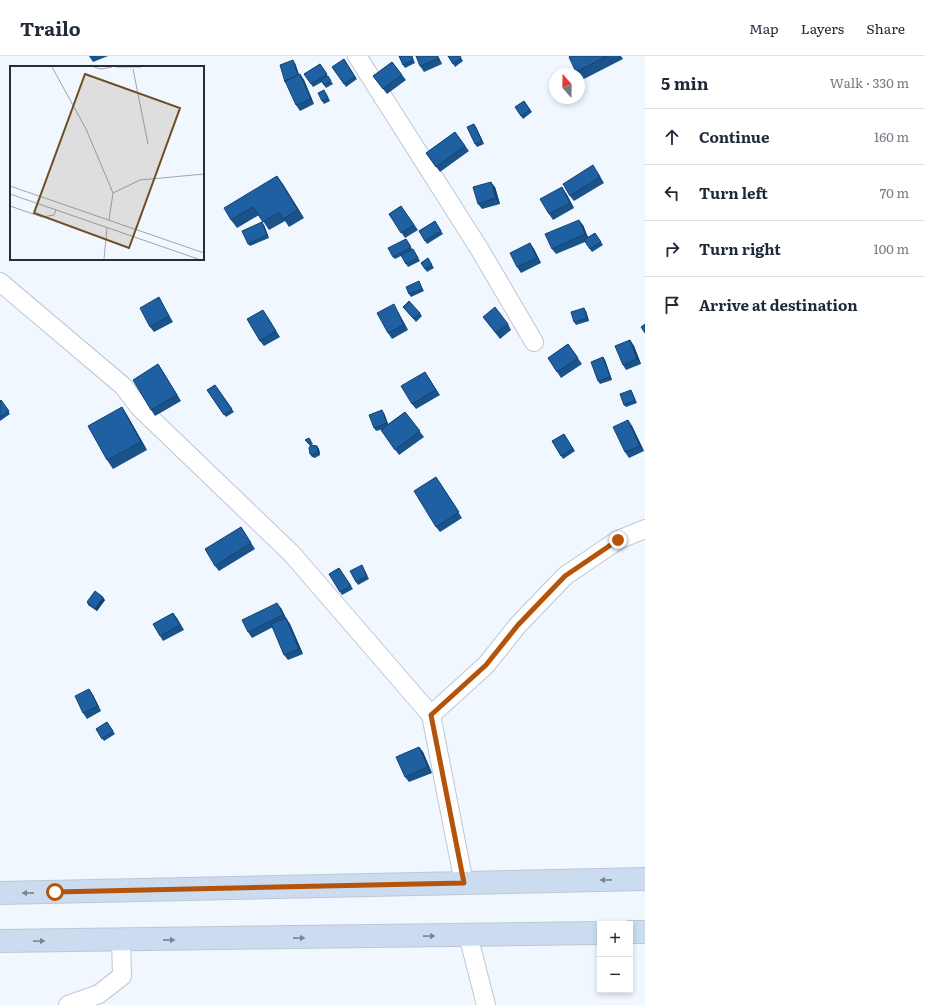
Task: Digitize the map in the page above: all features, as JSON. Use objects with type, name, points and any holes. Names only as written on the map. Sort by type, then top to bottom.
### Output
[{"type":"street","points":[[357,56],[480,250],[534,342]]},
{"type":"street","points":[[0,282],[123,386],[140,408],[292,554],[431,715],[464,883]]},
{"type":"street","points":[[431,715],[486,665],[518,625],[565,576],[618,540],[645,529]]},
{"type":"street","points":[[0,893],[645,879]]},
{"type":"street","points":[[633,932],[645,932]]},
{"type":"street","points":[[0,942],[597,933]]},
{"type":"street","points":[[468,935],[486,1005]]},
{"type":"street","points":[[68,1005],[99,994],[122,976],[121,940]]},
{"type":"building","points":[[399,56],[412,56],[413,60],[403,65]]},
{"type":"building","points":[[416,56],[437,56],[438,59],[420,66]]},
{"type":"building","points":[[448,56],[460,56],[461,58],[453,64]]},
{"type":"building","points":[[607,56],[584,68],[574,68],[569,57]]},
{"type":"building","points":[[344,59],[355,77],[344,84],[332,67]]},
{"type":"building","points":[[293,60],[298,75],[285,82],[280,65]]},
{"type":"building","points":[[392,62],[402,75],[383,89],[373,76]]},
{"type":"building","points":[[320,64],[327,74],[311,84],[304,74]]},
{"type":"building","points":[[300,74],[311,99],[296,105],[285,81]]},
{"type":"building","points":[[328,76],[331,81],[324,85],[321,80]]},
{"type":"building","points":[[324,90],[328,98],[322,101],[318,93]]},
{"type":"building","points":[[524,101],[530,110],[521,116],[515,107]]},
{"type":"building","points":[[474,124],[482,141],[475,144],[467,127]]},
{"type":"building","points":[[455,132],[465,146],[436,167],[426,153]]},
{"type":"building","points":[[593,165],[600,177],[570,196],[563,184]]},
{"type":"building","points":[[277,176],[298,210],[283,219],[279,212],[263,222],[253,207],[231,220],[224,208]]},
{"type":"building","points":[[491,182],[496,198],[478,204],[473,187]]},
{"type":"building","points":[[562,187],[570,203],[549,214],[540,199]]},
{"type":"building","points":[[401,206],[414,225],[401,233],[389,214]]},
{"type":"building","points":[[579,220],[585,234],[552,249],[545,234]]},
{"type":"building","points":[[435,221],[441,231],[425,241],[419,231]]},
{"type":"building","points":[[262,222],[267,235],[248,244],[242,231]]},
{"type":"building","points":[[595,233],[601,242],[590,249],[584,240]]},
{"type":"building","points":[[406,239],[411,247],[393,257],[388,248]]},
{"type":"building","points":[[530,243],[537,258],[517,267],[510,253]]},
{"type":"building","points":[[413,249],[418,258],[406,264],[401,255]]},
{"type":"building","points":[[428,258],[432,265],[425,269],[421,263]]},
{"type":"building","points":[[419,281],[422,289],[409,294],[406,287]]},
{"type":"building","points":[[159,297],[169,316],[150,327],[140,308]]},
{"type":"building","points":[[409,301],[420,313],[414,319],[403,307]]},
{"type":"building","points":[[394,304],[404,325],[388,333],[377,313]]},
{"type":"building","points":[[495,307],[508,324],[496,333],[483,317]]},
{"type":"building","points":[[584,308],[587,318],[574,322],[571,312]]},
{"type":"building","points":[[263,310],[276,331],[260,341],[247,319]]},
{"type":"building","points":[[645,324],[645,333],[641,327]]},
{"type":"building","points":[[630,340],[637,359],[623,365],[615,346]]},
{"type":"building","points":[[568,344],[578,358],[557,372],[548,358]]},
{"type":"building","points":[[603,357],[610,377],[598,381],[591,362]]},
{"type":"building","points":[[158,364],[177,395],[151,410],[133,380]]},
{"type":"building","points":[[425,372],[436,390],[412,404],[401,386]]},
{"type":"building","points":[[215,385],[232,409],[224,415],[207,390]]},
{"type":"building","points":[[631,390],[635,400],[624,405],[620,394]]},
{"type":"building","points":[[1,400],[9,411],[0,417],[0,401]]},
{"type":"building","points":[[122,407],[141,442],[107,460],[88,426]]},
{"type":"building","points":[[382,410],[387,423],[374,428],[369,415]]},
{"type":"building","points":[[405,412],[420,431],[395,450],[381,430]]},
{"type":"building","points":[[628,420],[640,446],[625,452],[613,427]]},
{"type":"building","points":[[564,434],[573,449],[561,456],[552,441]]},
{"type":"building","points":[[309,438],[311,441],[308,443],[305,440]]},
{"type":"building","points":[[311,445],[317,446],[318,452],[313,455],[310,454],[309,448]]},
{"type":"building","points":[[436,477],[459,512],[436,527],[414,491]]},
{"type":"building","points":[[241,527],[251,543],[215,566],[205,549]]},
{"type":"building","points":[[362,565],[367,576],[356,582],[350,571]]},
{"type":"building","points":[[339,568],[351,586],[340,592],[329,574]]},
{"type":"building","points":[[95,591],[103,597],[95,609],[87,602]]},
{"type":"building","points":[[277,603],[283,615],[248,632],[242,620]]},
{"type":"building","points":[[173,613],[180,625],[160,636],[153,624]]},
{"type":"building","points":[[286,618],[299,649],[284,655],[271,624]]},
{"type":"building","points":[[89,689],[98,706],[83,713],[75,696]]},
{"type":"building","points":[[107,722],[113,731],[102,739],[96,729]]},
{"type":"building","points":[[419,747],[428,767],[405,777],[396,757]]},
{"type":"route","points":[[55,892],[464,883],[431,715],[486,665],[518,625],[565,576],[618,540]]}]
